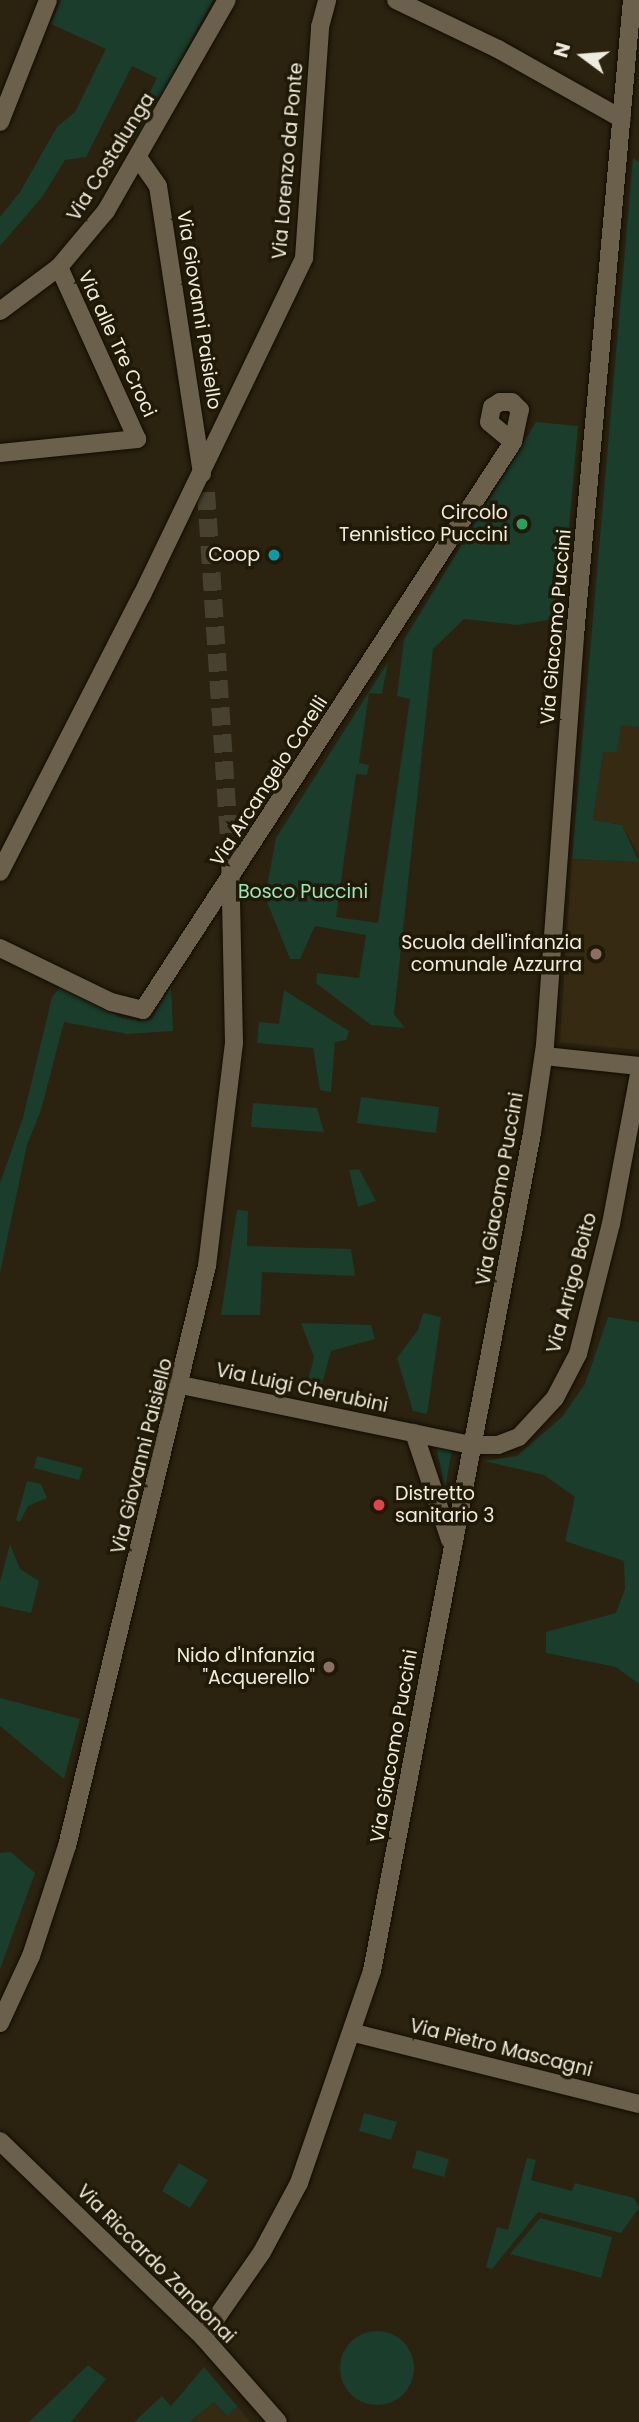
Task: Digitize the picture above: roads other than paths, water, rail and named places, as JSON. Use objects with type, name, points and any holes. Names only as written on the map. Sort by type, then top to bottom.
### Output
[{"type":"street","points":[[0,122],[48,0]]},
{"type":"street","name":"Via Costalunga","points":[[0,312],[59,267],[90,233],[139,159],[227,0]]},
{"type":"street","name":"Via Lorenzo da Ponte","points":[[202,474],[304,258],[320,27],[327,0]]},
{"type":"street","points":[[396,0],[498,49],[622,119]]},
{"type":"street","name":"Via Giacomo Puccini","points":[[203,2337],[262,2252],[299,2183],[354,2033],[372,1971],[544,1056],[575,636],[632,0]]},
{"type":"street","name":"Via Giovanni Paisiello","points":[[139,159],[158,186],[204,497]]},
{"type":"street","name":"Via alle Tre Croci","points":[[0,453],[137,439],[59,267]]},
{"type":"street","name":"Via Arcangelo Corelli","points":[[0,948],[111,1002],[144,1010],[192,936],[228,866],[513,442]]},
{"type":"street","points":[[0,872],[202,474]]},
{"type":"street","name":"Via Giovanni Paisiello","points":[[0,2023],[31,1956],[67,1846],[181,1385],[207,1266],[230,1097],[234,1043],[228,866]]},
{"type":"street","points":[[544,1056],[639,1066]]},
{"type":"street","name":"Via Arrigo Boito","points":[[471,1445],[498,1445],[519,1437],[555,1398],[578,1354],[616,1200],[639,1075]]},
{"type":"street","name":"Via Luigi Cherubini","points":[[181,1385],[471,1445]]},
{"type":"street","points":[[414,1433],[451,1543]]},
{"type":"street","name":"Via Pietro Mascagni","points":[[354,2033],[639,2104]]},
{"type":"street","name":"Via Riccardo Zandonai","points":[[0,2141],[203,2337],[278,2422]]},
{"type":"tunnel","points":[[206,492],[230,854]]},
{"type":"place","name":"Circolo Tennistico Puccini","points":[[522,524]]},
{"type":"place","name":"Coop","points":[[274,555]]},
{"type":"place","name":"Scuola dell'infanzia comunale Azzurra","points":[[596,954]]},
{"type":"place","name":"Distretto sanitario 3","points":[[379,1505]]},
{"type":"place","name":"Nido d'Infanzia \"Acquerello\"","points":[[329,1667]]},
{"type":"park label","name":"Bosco Puccini","points":[[303,892]]}]
